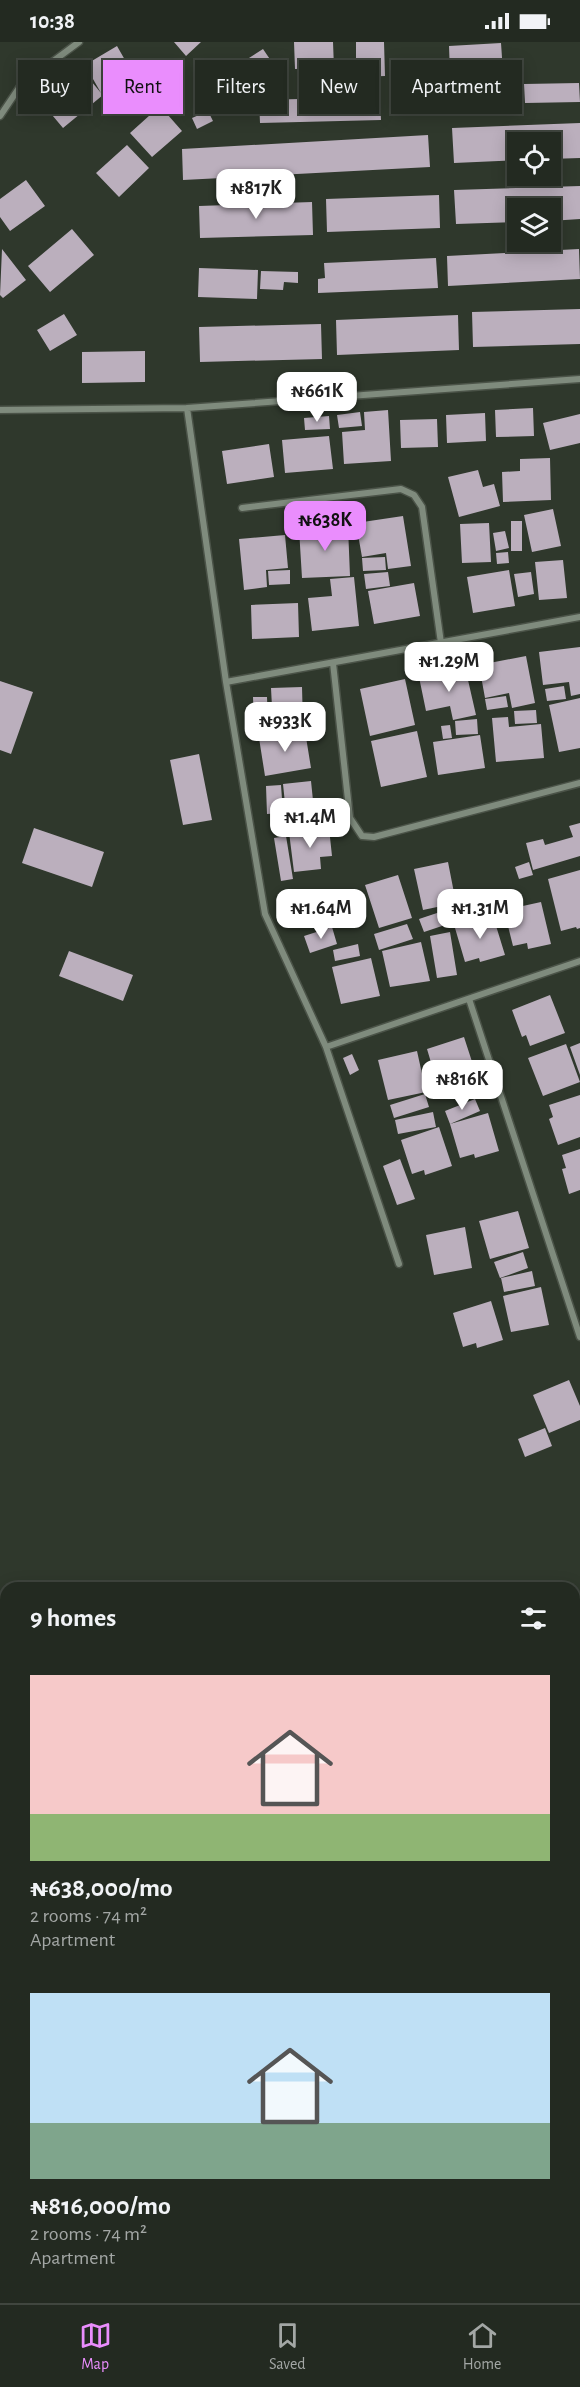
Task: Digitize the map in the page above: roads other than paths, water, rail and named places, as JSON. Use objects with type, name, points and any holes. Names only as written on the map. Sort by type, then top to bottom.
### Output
[{"type":"street","points":[[0,116],[21,85],[79,42]]},
{"type":"street","points":[[0,410],[187,408],[580,379]]},
{"type":"street","points":[[187,408],[226,682],[265,914],[326,1047],[399,1264]]},
{"type":"street","points":[[242,508],[401,489],[414,495],[422,507],[441,643]]},
{"type":"street","points":[[226,682],[580,617]]},
{"type":"street","points":[[333,663],[350,818],[362,836],[374,837],[580,783]]},
{"type":"street","points":[[326,1047],[580,961]]},
{"type":"street","points":[[469,999],[580,1337]]}]
